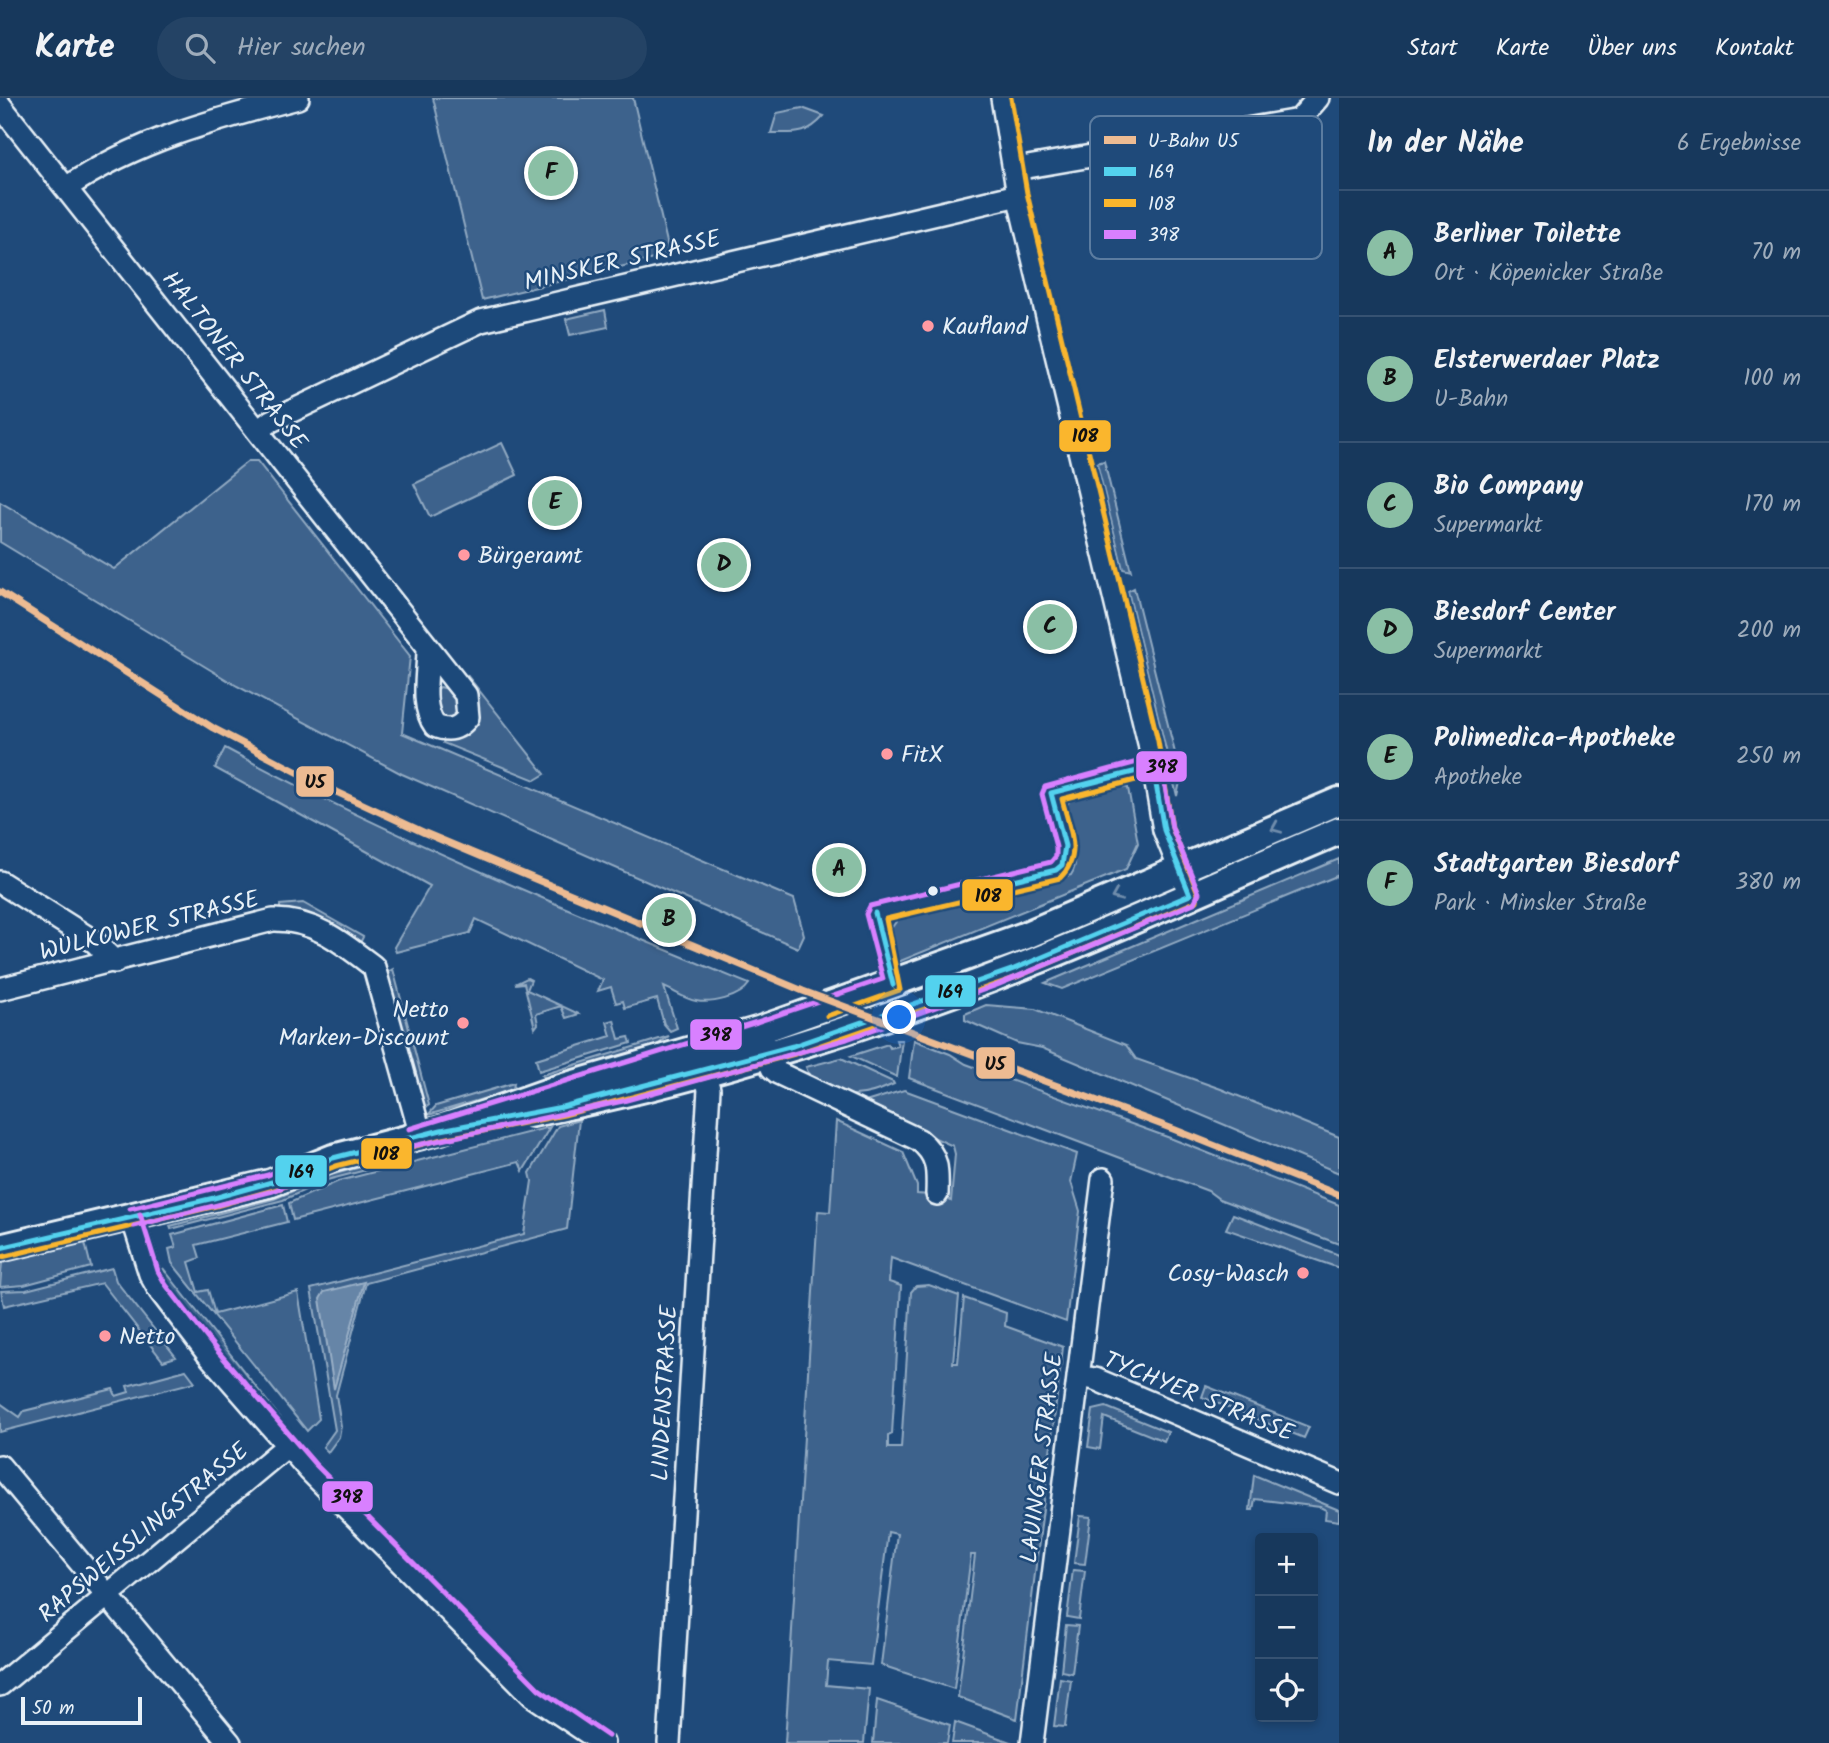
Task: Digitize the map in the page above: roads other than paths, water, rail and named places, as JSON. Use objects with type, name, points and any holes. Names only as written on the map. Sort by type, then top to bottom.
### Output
[{"type":"main road","points":[[764,1041],[1024,936],[1339,801]]},
{"type":"main road","points":[[0,1248],[271,1183],[333,1158],[431,1133],[562,1107],[701,1059],[764,1041],[880,1018],[1002,973],[1339,831]]},
{"type":"street","points":[[66,188],[110,162],[177,132],[298,98]]},
{"type":"street","points":[[1002,98],[1016,169],[1018,195],[1149,743],[1164,830],[1190,895]]},
{"type":"street","points":[[1302,116],[1318,98]]},
{"type":"street","name":"HALTONER STRASSE","points":[[0,105],[428,649]]},
{"type":"street","points":[[1016,169],[1090,156]]},
{"type":"street","name":"MINSKER STRASSE","points":[[258,431],[271,421],[481,321],[1018,195]]},
{"type":"street","points":[[0,882],[95,942],[114,962]]},
{"type":"street","name":"WULKOWER STRASSE","points":[[0,989],[273,920],[304,923],[327,932],[374,967],[431,1133]]},
{"type":"street","points":[[764,1041],[772,1068],[778,1073],[919,1140],[932,1150],[938,1165],[937,1194]]},
{"type":"street","name":"LINDENSTRASSE","points":[[669,1743],[709,1089],[701,1059]]},
{"type":"street","name":"LAUINGER STRASSE","points":[[1032,1743],[1103,1179]]},
{"type":"street","points":[[132,1217],[150,1274],[159,1290],[287,1446],[533,1696],[603,1743]]},
{"type":"street","name":"TYCHYER STRASSE","points":[[1078,1376],[1095,1379],[1339,1483]]},
{"type":"street","name":"RAPSWEISSLINGSTRASSE","points":[[0,1685],[287,1446]]},
{"type":"street","points":[[0,1466],[230,1743]]},
{"type":"metro line","name":"U5","points":[[0,592],[213,728],[328,788],[425,833],[803,991],[1173,1129],[1339,1195]]},
{"type":"place","name":"Stadtgarten Biesdorf","points":[[551,173]]},
{"type":"place","name":"Kaufland","points":[[928,326]]},
{"type":"place","name":"Polimedica-Apotheke","points":[[555,503]]},
{"type":"place","name":"Bürgeramt","points":[[464,555]]},
{"type":"place","name":"Biesdorf Center","points":[[724,565]]},
{"type":"place","name":"Bio Company","points":[[1050,627]]},
{"type":"place","name":"FitX","points":[[887,754]]},
{"type":"place","name":"Berliner Toilette","points":[[839,870]]},
{"type":"place","name":"Elsterwerdaer Platz","points":[[669,920]]},
{"type":"place","name":"Netto Marken-Discount","points":[[463,1023]]},
{"type":"place","name":"Cosy-Wasch","points":[[1303,1273]]},
{"type":"place","name":"Netto","points":[[105,1336]]}]
